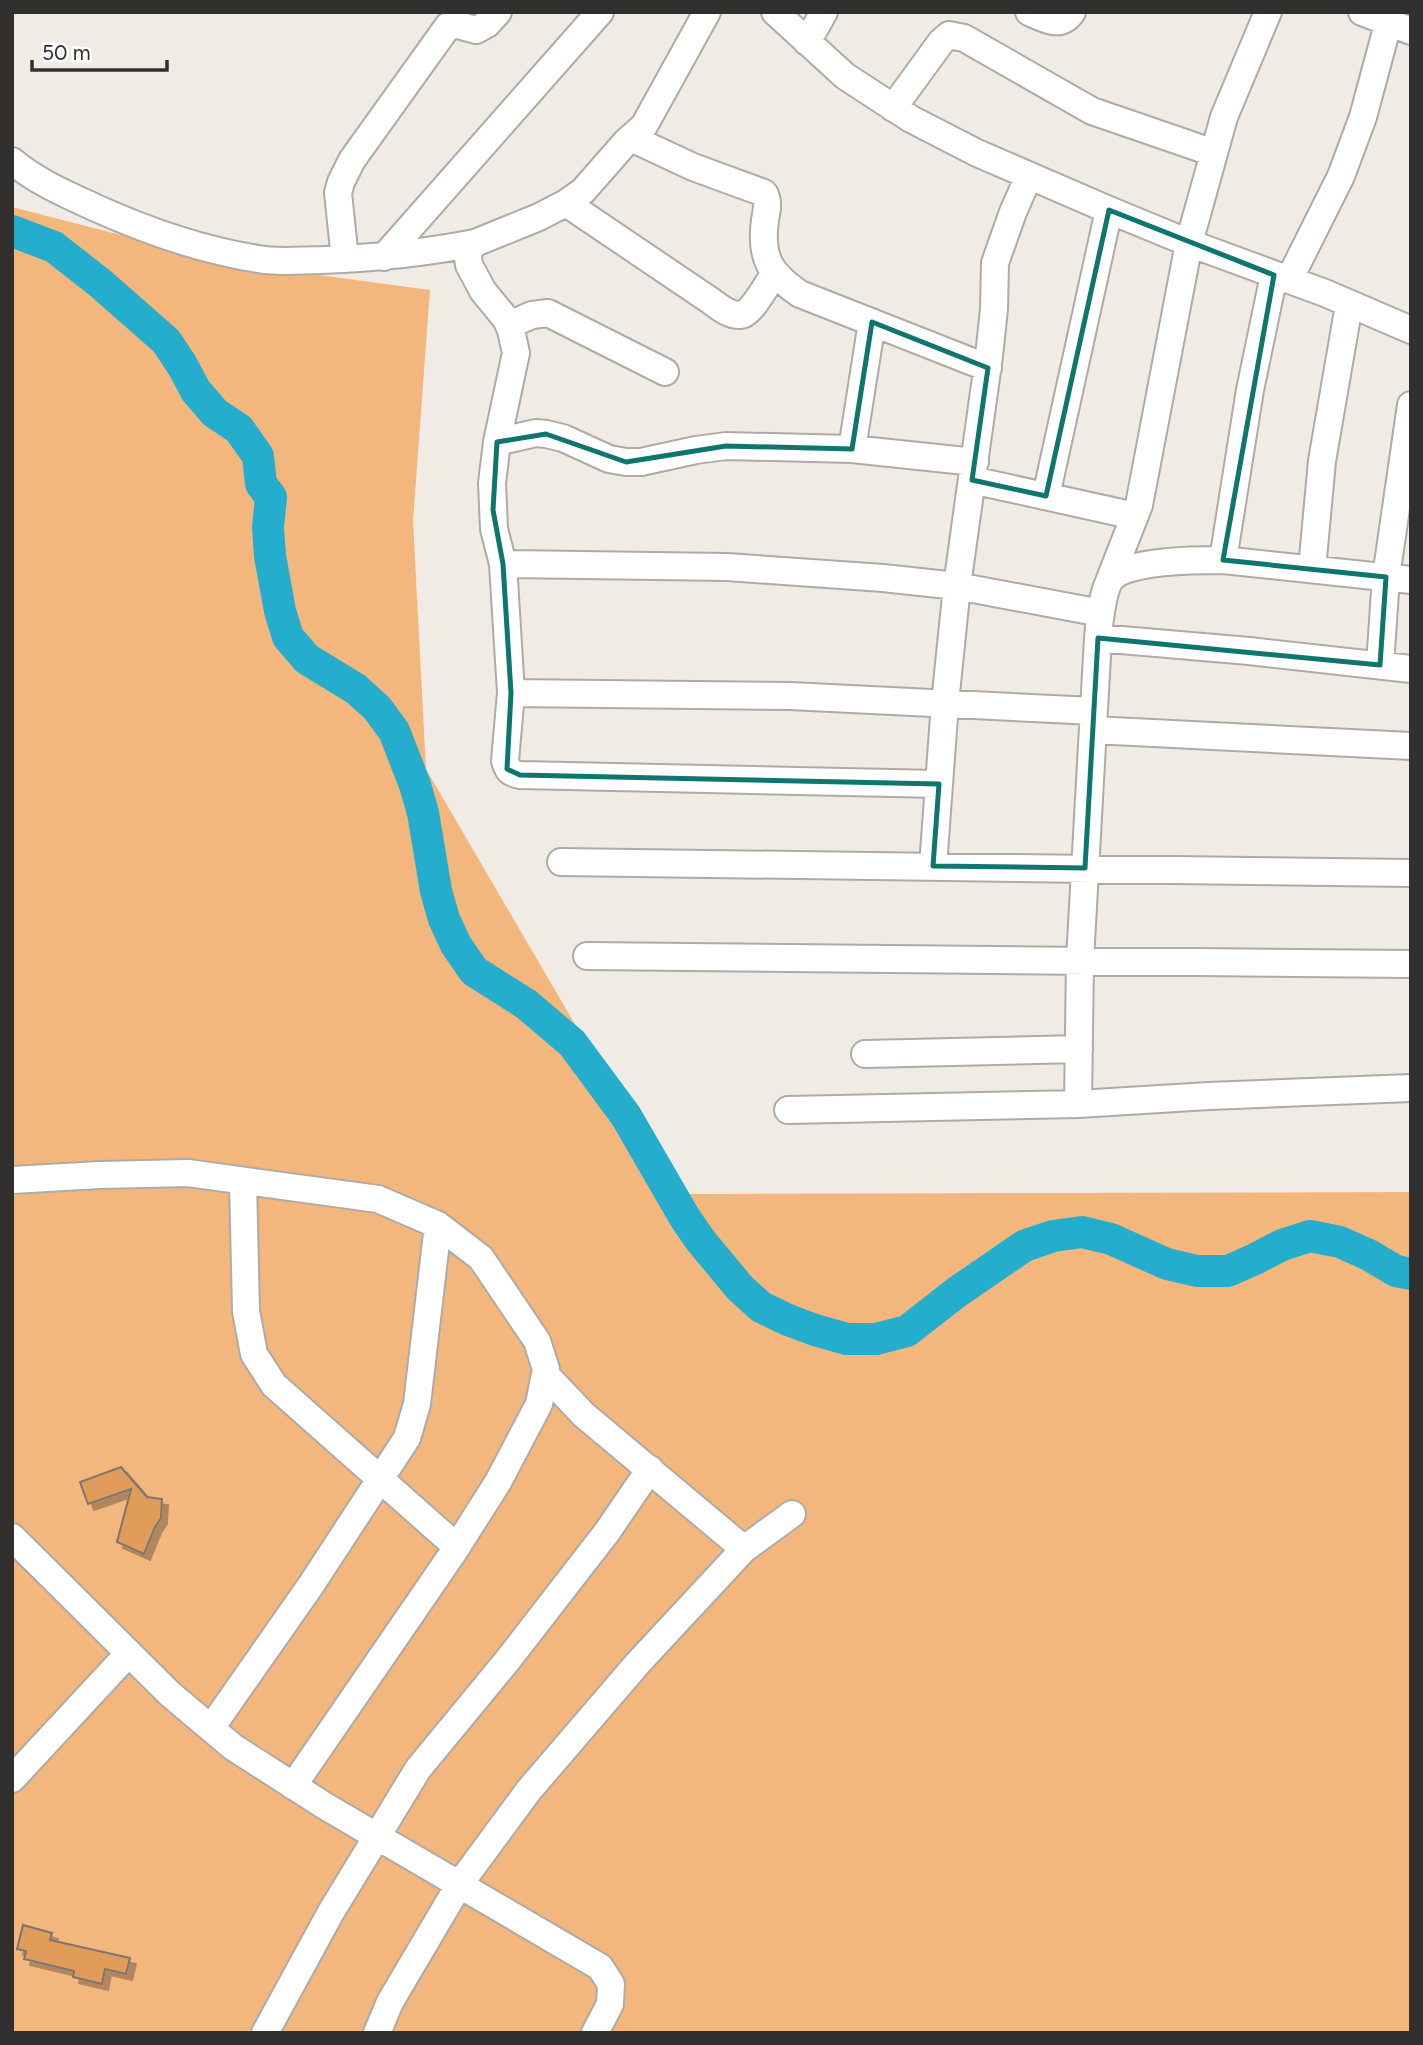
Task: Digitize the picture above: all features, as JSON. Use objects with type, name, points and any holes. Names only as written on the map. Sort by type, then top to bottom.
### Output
[{"type":"street","points":[[345,259],[338,193],[352,160],[448,26],[457,25],[476,30],[487,24],[498,12]]},
{"type":"street","points":[[384,257],[600,12]]},
{"type":"street","points":[[12,161],[52,188],[132,225],[178,240],[260,260],[384,257],[475,243],[566,203],[599,176],[644,126],[707,12]]},
{"type":"street","points":[[775,12],[845,76],[911,119],[977,153],[1109,211],[1411,330]]},
{"type":"street","points":[[807,42],[824,12]]},
{"type":"street","points":[[1029,12],[1048,21],[1059,22],[1067,20],[1072,12]]},
{"type":"street","points":[[1078,1104],[1080,960],[1099,626],[1110,579],[1135,516],[1144,481],[1189,243],[1224,117],[1268,12]]},
{"type":"street","points":[[1223,560],[1250,390],[1282,277],[1341,176],[1363,117],[1387,20]]},
{"type":"street","points":[[893,108],[949,35],[964,38],[1092,111],[1214,153]]},
{"type":"street","points":[[631,138],[693,167],[764,193],[767,202],[764,251],[775,273],[800,293],[988,368]]},
{"type":"street","points":[[933,866],[957,586],[988,368],[995,263],[1029,176]]},
{"type":"street","points":[[566,203],[718,306],[734,314],[740,316],[748,312],[775,273]]},
{"type":"street","points":[[1046,496],[1109,211]]},
{"type":"street","points":[[475,243],[470,247],[469,265],[483,291],[498,307],[509,325],[516,353],[497,442],[492,483],[494,529],[503,564],[511,693],[505,761],[510,773],[939,784]]},
{"type":"street","points":[[1312,569],[1322,461],[1349,305]]},
{"type":"street","points":[[509,325],[532,315],[548,313],[665,372]]},
{"type":"street","points":[[852,449],[872,322]]},
{"type":"street","points":[[1380,666],[1398,578],[1411,405]]},
{"type":"street","points":[[497,442],[536,433],[546,434],[564,438],[609,459],[626,462],[642,462],[726,446],[852,449],[973,471],[1046,496],[1135,516]]},
{"type":"street","points":[[1110,579],[1122,570],[1154,564],[1223,560],[1398,578]]},
{"type":"street","points":[[503,564],[727,567],[957,586],[1099,626],[1249,650],[1411,669]]},
{"type":"street","points":[[511,693],[790,696],[945,703],[1093,720],[1411,746]]},
{"type":"street","points":[[561,862],[1411,873]]},
{"type":"street","points":[[587,956],[1411,964]]},
{"type":"street","points":[[865,1054],[1079,1049]]},
{"type":"street","points":[[788,1110],[1078,1104],[1411,1088]]},
{"type":"street","points":[[12,1180],[188,1174],[378,1199],[438,1225],[481,1258],[537,1341],[546,1369],[539,1404],[498,1482],[457,1547],[293,1786]]},
{"type":"street","points":[[243,1181],[246,1311],[254,1354],[274,1385],[457,1547]]},
{"type":"street","points":[[211,1728],[311,1584],[407,1438],[417,1404],[438,1225]]},
{"type":"street","points":[[545,1374],[584,1415],[744,1549]]},
{"type":"street","points":[[265,2033],[331,1912],[418,1769],[507,1661],[607,1532],[650,1469]]},
{"type":"street","points":[[377,2033],[390,2002],[459,1885],[528,1790],[638,1663],[744,1549],[792,1514]]},
{"type":"street","points":[[12,1537],[170,1694],[233,1747],[376,1836],[600,1967],[611,1984],[610,2004],[595,2033]]},
{"type":"street","points":[[12,1779],[129,1653]]},
{"type":"highlighted area","points":[[1109,210],[1274,275],[1223,560],[1386,577],[1380,665],[1098,638],[1085,868],[933,866],[939,784],[520,775],[507,769],[511,693],[503,564],[493,510],[497,442],[546,434],[626,462],[726,446],[852,449],[872,322],[988,368],[972,480],[1046,496]]},
{"type":"shaded area","points":[[12,207],[230,263],[430,290],[413,521],[426,769],[674,1194],[1411,1192],[1411,2033],[12,2033]]},
{"type":"building","points":[[121,1467],[147,1497],[162,1499],[161,1518],[144,1554],[117,1542],[131,1489],[88,1504],[80,1482]]},
{"type":"building","points":[[23,1925],[52,1933],[50,1940],[130,1958],[126,1974],[105,1969],[102,1984],[73,1977],[74,1971],[24,1959],[26,1951],[17,1949]]},
{"type":"waterway","points":[[12,231],[54,247],[166,341],[196,391],[215,413],[239,429],[258,456],[261,484],[271,497],[268,527],[270,556],[280,611],[288,637],[307,659],[356,689],[377,708],[394,731],[415,785],[423,813],[436,891],[444,919],[456,945],[474,971],[526,1004],[572,1043],[626,1116],[701,1241],[740,1288],[761,1307],[788,1320],[847,1339],[876,1339],[907,1331],[957,1292],[1024,1246],[1053,1236],[1082,1232],[1111,1239],[1167,1264],[1197,1271],[1228,1271],[1282,1245],[1310,1236],[1340,1242],[1396,1271],[1411,1274]]}]
